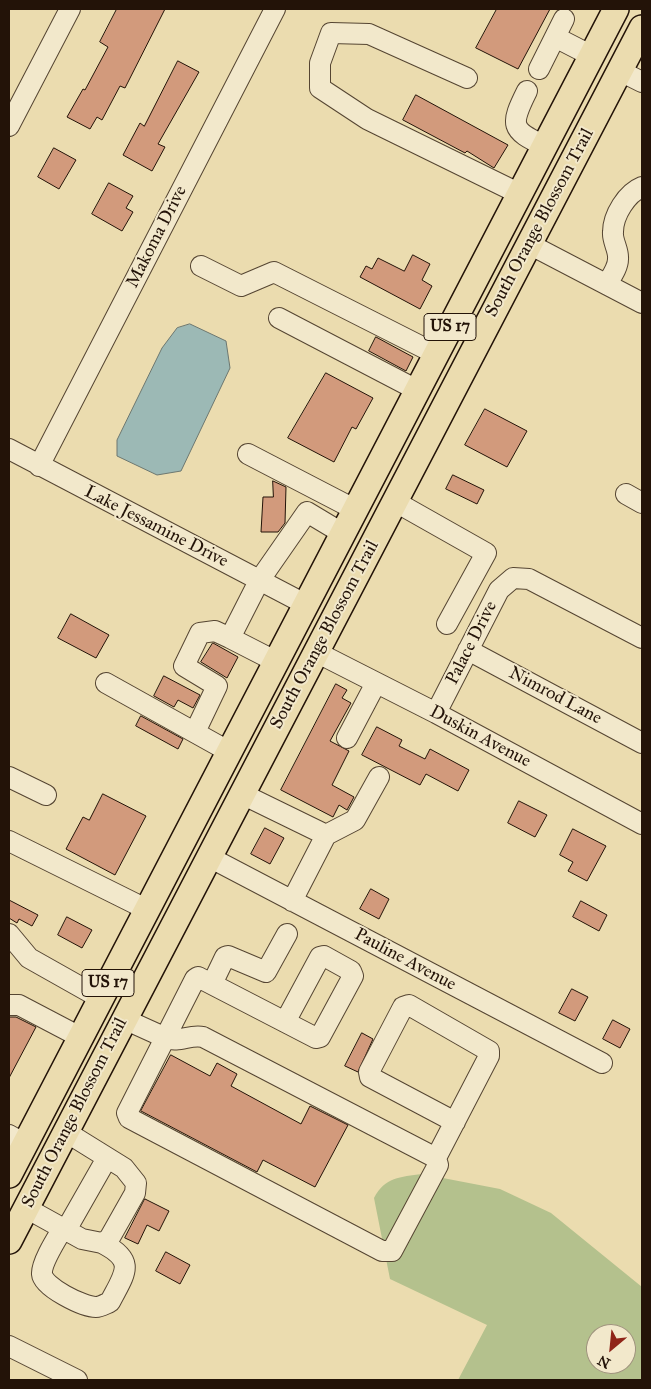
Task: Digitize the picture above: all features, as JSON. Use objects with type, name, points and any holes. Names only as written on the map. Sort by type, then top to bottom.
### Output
[{"type":"main road","name":"South Orange Blossom Trail","points":[[9,1175],[17,1139],[80,1037],[616,9]]},
{"type":"main road","name":"South Orange Blossom Trail","points":[[9,1241],[642,28]]},
{"type":"main road","points":[[493,246],[505,257],[508,273],[504,291]]},
{"type":"main road","points":[[203,799],[202,843],[209,857]]},
{"type":"main road","points":[[167,869],[176,883],[178,900],[175,921]]},
{"type":"street","points":[[9,126],[70,9]]},
{"type":"street","name":"Makoma Drive","points":[[39,466],[275,9]]},
{"type":"street","points":[[539,69],[564,19]]},
{"type":"street","points":[[467,78],[369,34],[331,32],[320,63],[320,88],[359,114],[520,194]]},
{"type":"street","points":[[555,37],[592,56]]},
{"type":"street","points":[[620,71],[642,82]]},
{"type":"street","points":[[528,91],[518,110],[515,123],[520,133],[545,146]]},
{"type":"street","points":[[607,284],[618,259],[613,232],[615,221],[622,205],[636,190],[642,187]]},
{"type":"street","points":[[529,244],[642,303]]},
{"type":"street","points":[[201,266],[241,286],[274,272],[436,354]]},
{"type":"street","points":[[279,318],[417,390]]},
{"type":"street","name":"Lake Jessamine Drive","points":[[9,449],[305,604]]},
{"type":"street","points":[[248,454],[354,509]]},
{"type":"street","points":[[394,502],[486,553],[447,624]]},
{"type":"street","points":[[230,638],[260,581],[306,512],[342,533]]},
{"type":"street","name":"Palace Drive","points":[[436,714],[499,590],[513,578],[529,579],[642,638]]},
{"type":"street","points":[[195,732],[218,689],[217,686],[184,669],[200,633],[216,631],[275,662]]},
{"type":"street","name":"Nimrod Lane","points":[[468,650],[642,743]]},
{"type":"street","name":"Duskin Avenue","points":[[316,652],[642,824]]},
{"type":"street","points":[[106,683],[228,751]]},
{"type":"street","points":[[347,738],[376,683]]},
{"type":"street","points":[[9,777],[46,795]]},
{"type":"street","points":[[292,901],[326,835],[355,820],[379,777]]},
{"type":"street","points":[[242,794],[326,835]]},
{"type":"street","points":[[9,841],[146,909]]},
{"type":"street","name":"Pauline Avenue","points":[[209,857],[602,1063]]},
{"type":"street","points":[[9,934],[30,958],[100,998]]},
{"type":"street","points":[[212,984],[225,957],[228,956],[266,972],[287,934]]},
{"type":"street","points":[[285,1022],[198,977],[195,979],[127,1112],[129,1118],[382,1251],[392,1251],[438,1165],[436,1158],[490,1056],[490,1051],[409,1004],[403,1007],[369,1072],[370,1077],[455,1122]]},
{"type":"street","points":[[9,1004],[19,1005],[80,1037]]},
{"type":"street","points":[[124,1019],[166,1038],[178,1040],[196,1035],[203,1037],[436,1158]]},
{"type":"street","points":[[66,1132],[124,1168],[136,1183],[135,1193],[109,1239],[102,1243]]},
{"type":"street","points":[[26,1208],[64,1229],[82,1239],[102,1243],[118,1252],[124,1258],[126,1272],[110,1302],[96,1307],[88,1306],[57,1290],[44,1280],[42,1272],[64,1229],[107,1158]]},
{"type":"street","points":[[9,1346],[77,1380]]},
{"type":"green space","points":[[422,1174],[500,1189],[551,1213],[642,1287],[642,1380],[458,1380],[487,1325],[390,1279],[374,1198],[383,1186],[400,1177]]},
{"type":"water","points":[[190,324],[226,341],[230,368],[181,471],[157,475],[117,456],[117,440],[162,348],[177,328]]},
{"type":"building","points":[[117,9],[165,9],[125,88],[120,86],[102,120],[97,117],[90,129],[67,117],[83,89],[85,90],[108,47],[100,42]]},
{"type":"building","points":[[497,9],[550,9],[518,69],[476,48]]},
{"type":"building","points":[[178,61],[199,72],[158,144],[165,147],[152,171],[123,155],[140,123],[144,126]]},
{"type":"building","points":[[416,95],[508,145],[494,168],[467,151],[465,153],[403,120]]},
{"type":"building","points":[[54,148],[76,160],[59,189],[38,177]]},
{"type":"building","points":[[109,183],[133,196],[126,208],[133,212],[122,231],[92,214]]},
{"type":"building","points":[[413,255],[430,264],[422,280],[432,286],[420,309],[360,277],[366,266],[372,269],[378,258],[404,271]]},
{"type":"building","points":[[376,337],[413,357],[406,371],[369,351]]},
{"type":"building","points":[[326,373],[373,398],[356,429],[352,427],[334,462],[288,438]]},
{"type":"building","points":[[485,409],[527,431],[507,467],[465,445]]},
{"type":"building","points":[[453,475],[484,490],[477,504],[446,489]]},
{"type":"building","points":[[273,481],[286,487],[285,523],[278,532],[261,532],[263,497],[273,497]]},
{"type":"building","points":[[71,614],[109,635],[96,658],[58,638]]},
{"type":"building","points":[[213,643],[238,657],[227,678],[201,662]]},
{"type":"building","points":[[164,676],[200,695],[193,708],[178,700],[174,707],[154,696]]},
{"type":"building","points":[[336,684],[347,690],[342,698],[351,703],[330,741],[349,751],[332,785],[354,797],[347,810],[339,805],[333,817],[281,790]]},
{"type":"building","points":[[141,716],[183,739],[178,749],[136,726]]},
{"type":"building","points":[[377,727],[402,740],[399,746],[425,759],[430,749],[469,770],[458,791],[426,774],[420,785],[362,755]]},
{"type":"building","points":[[103,794],[146,816],[115,875],[66,849],[83,817],[89,820]]},
{"type":"building","points":[[519,801],[547,815],[535,837],[508,823]]},
{"type":"building","points":[[265,828],[284,838],[270,864],[251,854]]},
{"type":"building","points":[[573,829],[606,846],[587,881],[568,871],[573,862],[560,855]]},
{"type":"building","points":[[371,889],[389,899],[379,919],[360,909]]},
{"type":"building","points":[[9,900],[38,915],[32,926],[19,919],[17,923],[9,918]]},
{"type":"building","points":[[581,901],[607,915],[599,931],[573,917]]},
{"type":"building","points":[[67,917],[92,930],[82,948],[58,935]]},
{"type":"building","points":[[572,989],[588,997],[575,1021],[559,1013]]},
{"type":"building","points":[[9,1017],[16,1017],[36,1027],[9,1078]]},
{"type":"building","points":[[613,1020],[630,1029],[620,1048],[603,1039]]},
{"type":"building","points":[[362,1033],[373,1039],[358,1072],[345,1066]]},
{"type":"building","points":[[171,1055],[210,1076],[217,1063],[237,1074],[231,1086],[301,1124],[310,1106],[348,1125],[315,1187],[263,1160],[257,1172],[141,1111]]},
{"type":"building","points":[[145,1199],[169,1211],[159,1231],[147,1225],[138,1244],[125,1238]]},
{"type":"building","points":[[166,1252],[190,1265],[180,1284],[156,1271]]}]
